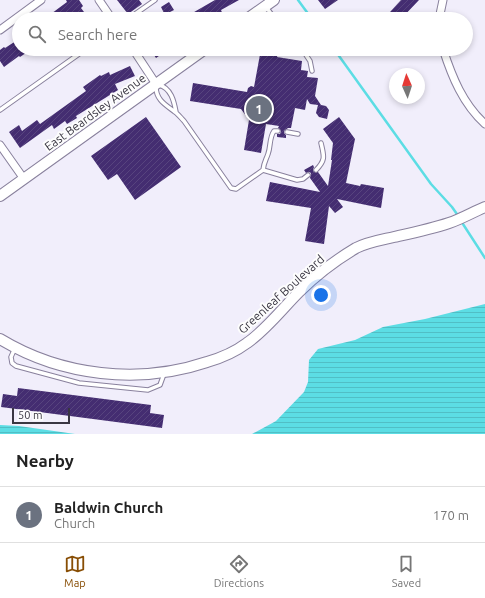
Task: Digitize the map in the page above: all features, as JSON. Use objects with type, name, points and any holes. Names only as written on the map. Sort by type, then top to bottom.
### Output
[{"type":"street","points":[[25,12],[41,0]]},
{"type":"street","points":[[99,0],[107,12]]},
{"type":"street","points":[[257,12],[274,0]]},
{"type":"street","points":[[441,12],[444,1]]},
{"type":"street","points":[[0,30],[12,21]]},
{"type":"street","points":[[138,56],[156,84]]},
{"type":"street","name":"East Beardsley Avenue","points":[[0,196],[195,56]]},
{"type":"street","points":[[446,56],[452,74],[464,98],[475,115],[485,124]]},
{"type":"street","points":[[0,145],[24,179]]},
{"type":"street","name":"Greenleaf Boulevard","points":[[0,339],[50,362],[84,371],[127,375],[164,373],[192,367],[222,357],[247,343],[300,291],[326,269],[356,248],[373,241],[450,223],[485,207]]},
{"type":"lane","points":[[138,12],[155,0]]},
{"type":"lane","points":[[265,6],[270,12]]},
{"type":"lane","points":[[0,110],[76,56]]},
{"type":"lane","points":[[307,56],[310,60],[312,71]]},
{"type":"lane","points":[[176,112],[174,99],[165,86],[156,84],[156,93],[164,105],[176,112],[184,121],[231,188],[236,189],[263,170],[264,160],[268,154],[271,135],[274,130],[278,131]]},
{"type":"lane","points":[[287,132],[298,134]]},
{"type":"lane","points":[[316,170],[321,165],[324,158],[321,143]]},
{"type":"lane","points":[[263,170],[297,180],[308,176]]},
{"type":"lane","points":[[16,347],[11,357],[12,363],[16,366],[79,383],[148,390],[156,388],[160,385],[164,373]]},
{"type":"water","points":[[485,304],[485,434],[252,434],[276,421],[304,392],[308,382],[309,360],[318,349],[355,340],[383,327],[425,319]]},
{"type":"water","points":[[0,425],[19,426],[75,434],[0,434]]},
{"type":"building","points":[[66,0],[79,0],[83,6],[81,8],[84,12],[53,12],[67,2]]},
{"type":"building","points":[[117,0],[139,0],[142,4],[131,12],[126,12]]},
{"type":"building","points":[[215,0],[239,0],[221,10],[222,12],[194,12]]},
{"type":"building","points":[[318,0],[338,0],[325,9]]},
{"type":"building","points":[[401,0],[419,0],[408,12],[390,12]]},
{"type":"building","points":[[169,2],[174,10],[170,12],[164,12],[161,7]]},
{"type":"building","points":[[12,44],[12,56],[19,56],[4,67],[0,61],[0,50],[4,47],[5,48]]},
{"type":"building","points":[[260,56],[277,56],[302,61],[301,70],[308,71],[307,77],[318,78],[315,96],[321,105],[326,106],[329,110],[327,119],[319,117],[316,113],[318,105],[310,104],[307,99],[305,110],[295,108],[291,128],[284,131],[286,138],[277,137],[277,134],[280,134],[281,131],[278,128],[279,126],[266,124],[261,153],[244,150],[249,120],[241,109],[190,101],[193,83],[247,92],[248,88],[251,86],[254,87]]},
{"type":"building","points":[[130,66],[135,76],[115,84],[118,90],[76,116],[77,118],[67,124],[65,121],[54,129],[52,125],[20,148],[9,132],[19,125],[22,131],[37,120],[40,124],[86,91],[83,87],[100,75],[101,76],[109,72],[110,75]]},
{"type":"building","points":[[146,117],[181,167],[135,200],[117,174],[108,180],[91,156]]},
{"type":"building","points":[[339,117],[355,139],[346,183],[384,188],[381,208],[337,199],[343,207],[335,213],[329,206],[324,244],[305,241],[311,208],[266,201],[270,182],[320,192],[310,178],[311,173],[306,173],[304,170],[313,165],[314,172],[318,172],[328,186],[333,143],[323,129]]},
{"type":"building","points":[[18,388],[151,405],[150,413],[164,415],[162,428],[1,407],[3,394],[17,396]]},
{"type":"waterway","points":[[298,0],[307,12]]},
{"type":"waterway","points":[[339,56],[431,184],[459,217]]},
{"type":"waterway","points":[[461,221],[485,258]]},
{"type":"place","name":"Baldwin Church","points":[[259,109]]}]
